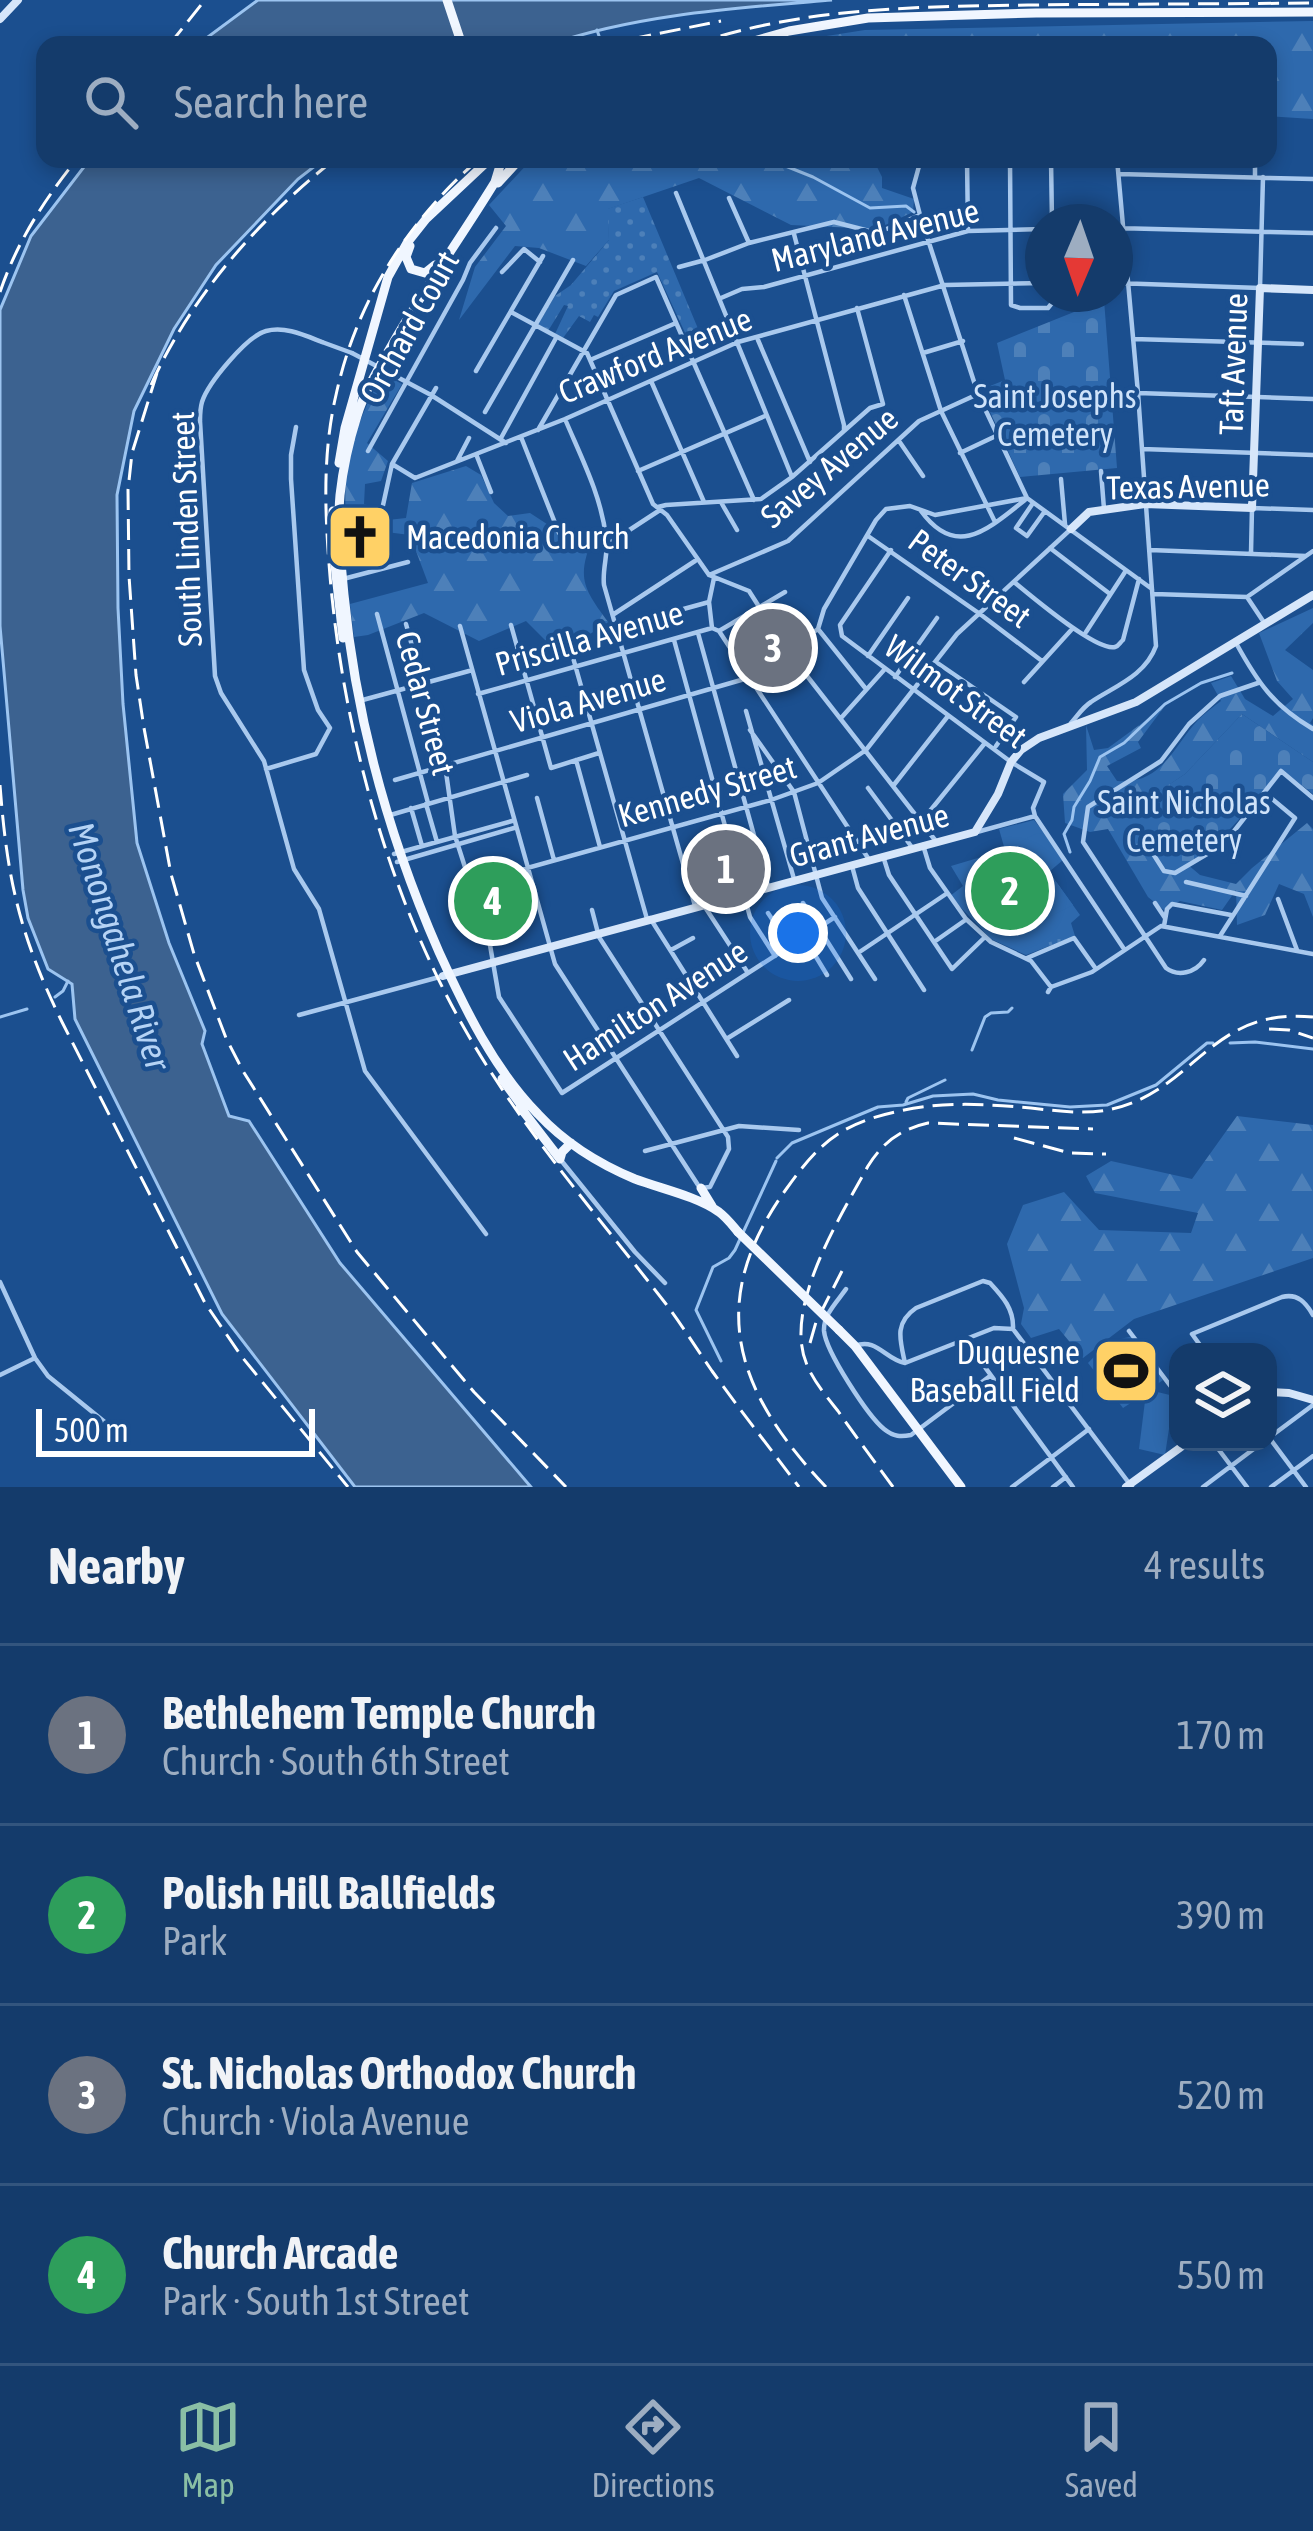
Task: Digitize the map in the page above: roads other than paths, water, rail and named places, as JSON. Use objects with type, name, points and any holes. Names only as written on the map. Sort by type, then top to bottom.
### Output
[{"type":"main road","points":[[448,0],[461,36]]},
{"type":"main road","points":[[774,36],[868,18],[1313,12]]},
{"type":"main road","points":[[486,168],[448,195],[407,243],[381,297],[373,363],[344,470],[339,580],[359,701],[398,857],[421,927],[510,1086],[560,1159]]},
{"type":"main road","points":[[416,272],[406,263],[412,242],[457,192],[487,168]]},
{"type":"main road","points":[[398,857],[381,814],[355,709],[333,517],[335,491],[352,415],[373,363],[496,168]]},
{"type":"main road","points":[[373,363],[487,196],[499,168]]},
{"type":"main road","points":[[487,196],[512,168]]},
{"type":"main road","points":[[381,297],[403,274],[425,273],[436,265]]},
{"type":"main road","points":[[510,1086],[569,1145],[610,1173],[711,1213],[735,1228]]},
{"type":"main road","points":[[560,1159],[569,1145]]},
{"type":"main road","points":[[569,1145],[620,1172],[712,1205]]},
{"type":"main road","points":[[689,1199],[704,1186],[712,1205],[855,1346],[961,1487]]},
{"type":"street","points":[[0,19],[11,2]]},
{"type":"street","points":[[919,168],[913,188],[920,215],[978,394],[1030,500],[1154,594]]},
{"type":"street","points":[[967,168],[968,230]]},
{"type":"street","points":[[1010,168],[1011,305],[1025,307]]},
{"type":"street","points":[[1052,168],[1052,204]]},
{"type":"street","points":[[1119,168],[1122,204]]},
{"type":"street","name":"Taft Avenue","points":[[1251,553],[1261,232],[1257,168]]},
{"type":"street","points":[[1119,174],[1313,178]]},
{"type":"street","points":[[676,193],[792,477]]},
{"type":"street","points":[[729,198],[749,243]]},
{"type":"street","points":[[679,267],[834,222],[877,232],[920,215]]},
{"type":"street","name":"Orchard Court","points":[[368,451],[470,262],[496,228]]},
{"type":"street","points":[[1133,228],[1313,233]]},
{"type":"street","name":"Maryland Avenue","points":[[721,298],[968,230],[1025,229]]},
{"type":"street","points":[[794,232],[844,431]]},
{"type":"street","points":[[476,371],[542,259],[524,249],[502,272]]},
{"type":"street","points":[[485,412],[573,260]]},
{"type":"street","points":[[538,430],[616,295],[656,277],[754,500]]},
{"type":"street","points":[[1133,283],[1313,290]]},
{"type":"street","name":"Crawford Avenue","points":[[392,464],[415,478],[565,419],[739,342],[857,308],[945,285],[1025,284]]},
{"type":"street","points":[[904,295],[941,411],[995,522]]},
{"type":"street","points":[[521,437],[559,533],[608,544],[659,508],[761,499],[870,408],[883,404],[857,308]]},
{"type":"street","points":[[511,312],[590,360],[653,504],[711,576],[749,591],[786,649],[936,842]]},
{"type":"street","points":[[1067,728],[1087,703],[1120,686],[1147,663],[1156,646],[1131,312]]},
{"type":"street","points":[[590,360],[676,323]]},
{"type":"street","name":"South Linden Street","points":[[486,1234],[365,1071],[319,909],[291,863],[266,769],[215,676],[200,410],[208,390],[255,335],[284,330],[352,353],[434,391],[503,440]]},
{"type":"street","points":[[503,440],[556,338]]},
{"type":"street","points":[[757,338],[810,462]]},
{"type":"street","points":[[1133,339],[1302,344]]},
{"type":"street","points":[[923,353],[963,341]]},
{"type":"street","points":[[651,380],[704,502]]},
{"type":"street","points":[[380,519],[392,464],[434,391]]},
{"type":"street","points":[[1138,393],[1313,399]]},
{"type":"street","name":"Savey Avenue","points":[[711,576],[788,541],[920,422],[978,394]]},
{"type":"street","points":[[638,471],[766,415]]},
{"type":"street","points":[[565,419],[600,503],[608,544],[603,574],[699,905],[748,973]]},
{"type":"street","points":[[266,769],[316,754],[330,728],[304,670],[291,479],[296,427]]},
{"type":"street","points":[[960,453],[998,435]]},
{"type":"street","points":[[457,461],[469,438]]},
{"type":"street","points":[[899,441],[923,476]]},
{"type":"street","points":[[1142,449],[1313,455]]},
{"type":"street","points":[[476,454],[490,492]]},
{"type":"street","points":[[1101,471],[1104,509]]},
{"type":"street","points":[[1060,479],[1068,527]]},
{"type":"street","points":[[866,689],[818,629],[824,609],[880,514],[903,506],[935,515],[1030,500]]},
{"type":"street","points":[[1030,500],[1016,528],[1028,536],[1045,511]]},
{"type":"street","points":[[921,511],[936,531],[972,536],[1030,500]]},
{"type":"street","points":[[721,502],[737,530]]},
{"type":"street","name":"Texas Avenue","points":[[1068,527],[1089,512],[1145,504],[1313,510]]},
{"type":"street","name":"Kennedy Street","points":[[470,884],[818,783],[866,750],[957,634],[1068,527]]},
{"type":"street","name":"Peter Street","points":[[868,536],[1042,661]]},
{"type":"street","points":[[1050,548],[1110,594]]},
{"type":"street","name":"Wilmot Street","points":[[891,550],[840,626],[842,636],[1044,782],[1033,808],[1036,816]]},
{"type":"street","points":[[1150,550],[1310,554]]},
{"type":"street","points":[[1154,594],[1247,596],[1310,554]]},
{"type":"street","points":[[614,614],[696,560]]},
{"type":"street","points":[[339,580],[408,562]]},
{"type":"street","points":[[1086,632],[1126,571]]},
{"type":"street","points":[[711,576],[709,602],[715,629],[869,860]]},
{"type":"street","points":[[1014,582],[1073,628],[1112,647],[1123,640],[1139,579]]},
{"type":"street","name":"Priscilla Avenue","points":[[478,694],[715,629],[785,592]]},
{"type":"street","points":[[976,832],[1021,750],[1039,738],[1136,702],[1313,595]]},
{"type":"street","points":[[1247,596],[1265,624]]},
{"type":"street","points":[[868,656],[908,598]]},
{"type":"street","points":[[618,627],[709,602]]},
{"type":"street","name":"Cedar Street","points":[[377,614],[437,842]]},
{"type":"street","points":[[896,677],[937,617]]},
{"type":"street","points":[[406,624],[445,765],[457,840],[492,962]]},
{"type":"street","points":[[511,625],[551,768],[599,753]]},
{"type":"street","points":[[460,626],[555,964],[671,1144],[704,1186],[730,1146],[724,1129],[598,933],[592,910]]},
{"type":"street","points":[[1024,682],[1073,628]]},
{"type":"street","name":"Viola Avenue","points":[[395,780],[748,678],[818,629]]},
{"type":"street","points":[[698,633],[768,886]]},
{"type":"street","points":[[568,640],[648,918],[737,1055]]},
{"type":"street","points":[[674,640],[750,917],[775,956]]},
{"type":"street","points":[[1236,643],[1258,683],[1287,713],[1313,729]]},
{"type":"street","points":[[935,662],[1016,717],[995,748]]},
{"type":"street","points":[[841,718],[884,670]]},
{"type":"street","points":[[359,701],[471,671]]},
{"type":"street","points":[[1204,960],[1191,971],[1171,971],[1083,842],[1088,807],[1161,761],[1220,696],[1258,683]]},
{"type":"street","points":[[746,711],[794,879]]},
{"type":"street","points":[[893,785],[948,716]]},
{"type":"street","points":[[750,730],[794,792],[822,898],[874,979]]},
{"type":"street","points":[[921,822],[985,742]]},
{"type":"street","points":[[576,760],[600,847]]},
{"type":"street","points":[[1142,838],[1164,871],[1175,873],[1224,844],[1281,771],[1313,798]]},
{"type":"street","points":[[387,816],[527,775]]},
{"type":"street","points":[[868,788],[912,848]]},
{"type":"street","points":[[1220,936],[1295,818],[1265,793]]},
{"type":"street","points":[[536,798],[554,860]]},
{"type":"street","points":[[411,808],[422,846]]},
{"type":"street","points":[[1036,816],[1124,950]]},
{"type":"street","name":"Grant Avenue","points":[[299,1015],[1036,816]]},
{"type":"street","points":[[398,857],[513,824]]},
{"type":"street","points":[[398,857],[422,846],[457,840]]},
{"type":"street","points":[[923,845],[928,865],[966,920],[985,938],[1027,958],[1049,989],[1096,969],[1124,950],[1164,922],[1172,904],[1233,916]]},
{"type":"street","points":[[883,856],[889,874],[953,969],[985,938]]},
{"type":"street","points":[[851,864],[858,888],[924,990]]},
{"type":"street","points":[[1186,882],[1246,896]]},
{"type":"street","points":[[858,952],[946,894]]},
{"type":"street","points":[[1278,899],[1297,951]]},
{"type":"street","points":[[1155,903],[1164,922]]},
{"type":"street","points":[[803,904],[851,979]]},
{"type":"street","points":[[786,908],[827,975]]},
{"type":"street","points":[[768,913],[790,946]]},
{"type":"street","name":"Hamilton Avenue","points":[[492,962],[499,997],[562,1093],[835,917]]},
{"type":"street","points":[[934,942],[966,920]]},
{"type":"street","points":[[1164,922],[1313,954]]},
{"type":"street","points":[[671,950],[693,938]]},
{"type":"street","points":[[1027,958],[1075,938],[1096,969]]},
{"type":"street","points":[[728,1038],[789,1000]]},
{"type":"street","points":[[645,1150],[750,1125],[799,1130]]},
{"type":"street","points":[[560,1159],[634,1252],[665,1283]]},
{"type":"street","points":[[0,1282],[48,1376],[127,1440]]},
{"type":"street","points":[[905,1363],[899,1330],[907,1315],[990,1282],[1007,1303],[1013,1329],[1130,1486],[1176,1451]]},
{"type":"street","points":[[846,1289],[825,1321],[825,1334],[856,1395],[881,1426],[901,1437],[919,1430],[990,1376]]},
{"type":"street","points":[[1198,1343],[1192,1334],[1286,1295],[1300,1298],[1313,1315]]},
{"type":"street","points":[[855,1346],[868,1344],[905,1363],[998,1328],[1013,1329]]},
{"type":"street","points":[[1129,1331],[1169,1384]]},
{"type":"street","points":[[965,1340],[1073,1487]]},
{"type":"street","points":[[0,1375],[35,1358]]},
{"type":"street","points":[[1277,1392],[1313,1402]]},
{"type":"street","points":[[1277,1431],[1313,1402]]},
{"type":"street","points":[[1012,1487],[1089,1428]]},
{"type":"street","points":[[1277,1450],[1306,1487]]},
{"type":"street","points":[[1220,1451],[1246,1487]]},
{"type":"street","points":[[1203,1487],[1251,1451]]},
{"type":"street","points":[[1271,1487],[1313,1456]]},
{"type":"street","points":[[1053,1487],[1066,1478]]},
{"type":"water","points":[[258,0],[832,0],[653,19],[576,36],[209,36]]},
{"type":"water","name":"Monongahela River","points":[[83,168],[312,168],[216,265],[174,329],[134,411],[117,495],[123,704],[137,843],[169,943],[205,1031],[202,1044],[229,1116],[249,1121],[340,1263],[531,1487],[355,1487],[222,1314],[75,1019],[72,984],[48,969],[28,918],[23,890],[0,626],[0,310],[31,236]]},
{"type":"waterway","points":[[597,30],[599,36]]},
{"type":"waterway","points":[[790,168],[870,208],[906,206],[914,212]]},
{"type":"waterway","points":[[1070,852],[1064,834],[1100,757],[1124,743],[1165,704],[1201,683],[1232,673]]},
{"type":"waterway","points":[[55,997],[68,981]]},
{"type":"waterway","points":[[972,1050],[985,1017],[1012,1008]]},
{"type":"waterway","points":[[0,1017],[27,1009]]},
{"type":"waterway","points":[[777,1158],[792,1143],[878,1107],[933,1096],[973,1094],[1070,1107],[1107,1105],[1156,1085],[1213,1043]]},
{"type":"waterway","points":[[1230,1043],[1313,1049]]},
{"type":"waterway","points":[[906,1102],[945,1080]]},
{"type":"waterway","points":[[721,1361],[696,1310],[713,1267],[735,1250],[776,1161]]},
{"type":"railway","points":[[176,36],[205,0]]},
{"type":"railway","points":[[720,36],[817,16],[901,9],[1313,3]]},
{"type":"railway","points":[[646,36],[721,21]]},
{"type":"railway","points":[[0,292],[32,222],[70,168]]},
{"type":"railway","points":[[151,385],[186,321],[230,261],[324,168]]},
{"type":"railway","points":[[469,168],[429,209],[388,266],[357,328],[336,395],[327,463],[328,553],[336,635],[358,753],[393,870],[439,981],[467,1033],[536,1138],[666,1304],[799,1487]]},
{"type":"railway","points":[[157,373],[132,453],[129,576],[144,728],[171,874],[194,954],[243,1071],[357,1252],[474,1392],[566,1487]]},
{"type":"railway","points":[[0,785],[18,907],[62,1022],[205,1303],[242,1357],[348,1487]]},
{"type":"railway","points":[[826,1487],[770,1416],[752,1380],[741,1344],[739,1307],[745,1269],[761,1230],[821,1147],[860,1123],[929,1106],[1112,1109],[1164,1085],[1250,1024],[1278,1017],[1313,1017]]},
{"type":"railway","points":[[1269,1029],[1313,1038]]},
{"type":"railway","points":[[893,1487],[817,1383],[801,1342],[802,1317],[818,1263],[868,1166],[894,1138],[928,1123],[1093,1129]]},
{"type":"railway","points":[[1014,1138],[1070,1153],[1106,1154]]},
{"type":"railway","points":[[810,1343],[842,1271]]},
{"type":"place","name":"Macedonia Church","points":[[360,537]]},
{"type":"place","name":"St. Nicholas Orthodox Church","points":[[773,648]]},
{"type":"place","name":"Bethlehem Temple Church","points":[[726,869]]},
{"type":"place","name":"Polish Hill Ballfields","points":[[1010,891]]},
{"type":"place","name":"Church Arcade","points":[[493,901]]},
{"type":"place","name":"Duquesne Baseball Field","points":[[1126,1371]]},
{"type":"park label","name":"Saint Josephs Cemetery","points":[[1055,415]]},
{"type":"park label","name":"Saint Nicholas Cemetery","points":[[1184,821]]}]
